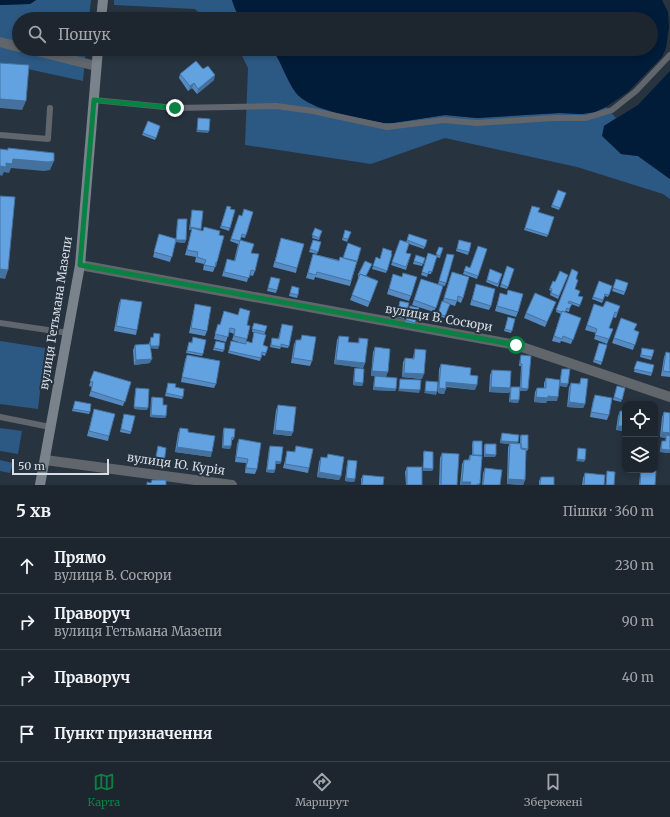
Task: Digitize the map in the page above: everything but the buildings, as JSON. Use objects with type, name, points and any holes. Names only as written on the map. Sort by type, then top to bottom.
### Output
[{"type":"street","points":[[102,12],[103,0]]},
{"type":"street","points":[[0,42],[12,45]]},
{"type":"street","points":[[57,56],[96,66]]},
{"type":"street","name":"вулиця Гетьмана Мазепи","points":[[40,485],[80,265],[97,56]]},
{"type":"street","name":"вулиця В. Сосюри","points":[[80,265],[516,345],[670,397]]},
{"type":"street","name":"вулиця Ю. Курія","points":[[45,460],[232,485]]},
{"type":"lane","points":[[94,100],[175,108],[276,106],[314,111],[387,127],[444,120],[477,123],[553,118],[586,118],[612,110],[636,91],[670,55]]},
{"type":"lane","points":[[0,135],[48,139],[50,108]]},
{"type":"lane","points":[[0,323],[68,333]]},
{"type":"lane","points":[[0,417],[50,427]]},
{"type":"shaded area","points":[[0,0],[36,0],[30,4],[0,5]]},
{"type":"shaded area","points":[[36,0],[91,0],[90,12],[12,12],[12,56],[85,56],[83,81],[0,63],[0,5],[30,4]]},
{"type":"shaded area","points":[[114,0],[232,0],[237,12],[198,12],[195,9],[114,5]]},
{"type":"shaded area","points":[[232,0],[662,0],[668,12],[669,27],[666,48],[662,57],[628,92],[606,107],[595,112],[582,114],[559,113],[477,118],[445,115],[393,123],[383,123],[336,113],[312,105],[296,93],[276,56],[658,56],[658,12],[236,11]]},
{"type":"shaded area","points":[[242,56],[283,56],[393,123],[445,115],[477,118],[559,113],[582,114],[595,112],[606,107],[616,118],[604,126],[621,154],[638,156],[670,179],[670,199],[663,194],[577,167],[445,138],[371,164],[245,145],[248,68]]},
{"type":"shaded area","points":[[670,71],[670,179],[638,156],[621,154],[602,136],[604,126],[638,105]]},
{"type":"shaded area","points":[[0,341],[45,348],[38,409],[0,404]]},
{"type":"shaded area","points":[[0,428],[22,431],[18,454],[0,451]]},
{"type":"shaded area","points":[[0,460],[13,463],[10,473],[0,471]]},
{"type":"route","points":[[175,108],[94,100],[80,265],[516,345]]}]
